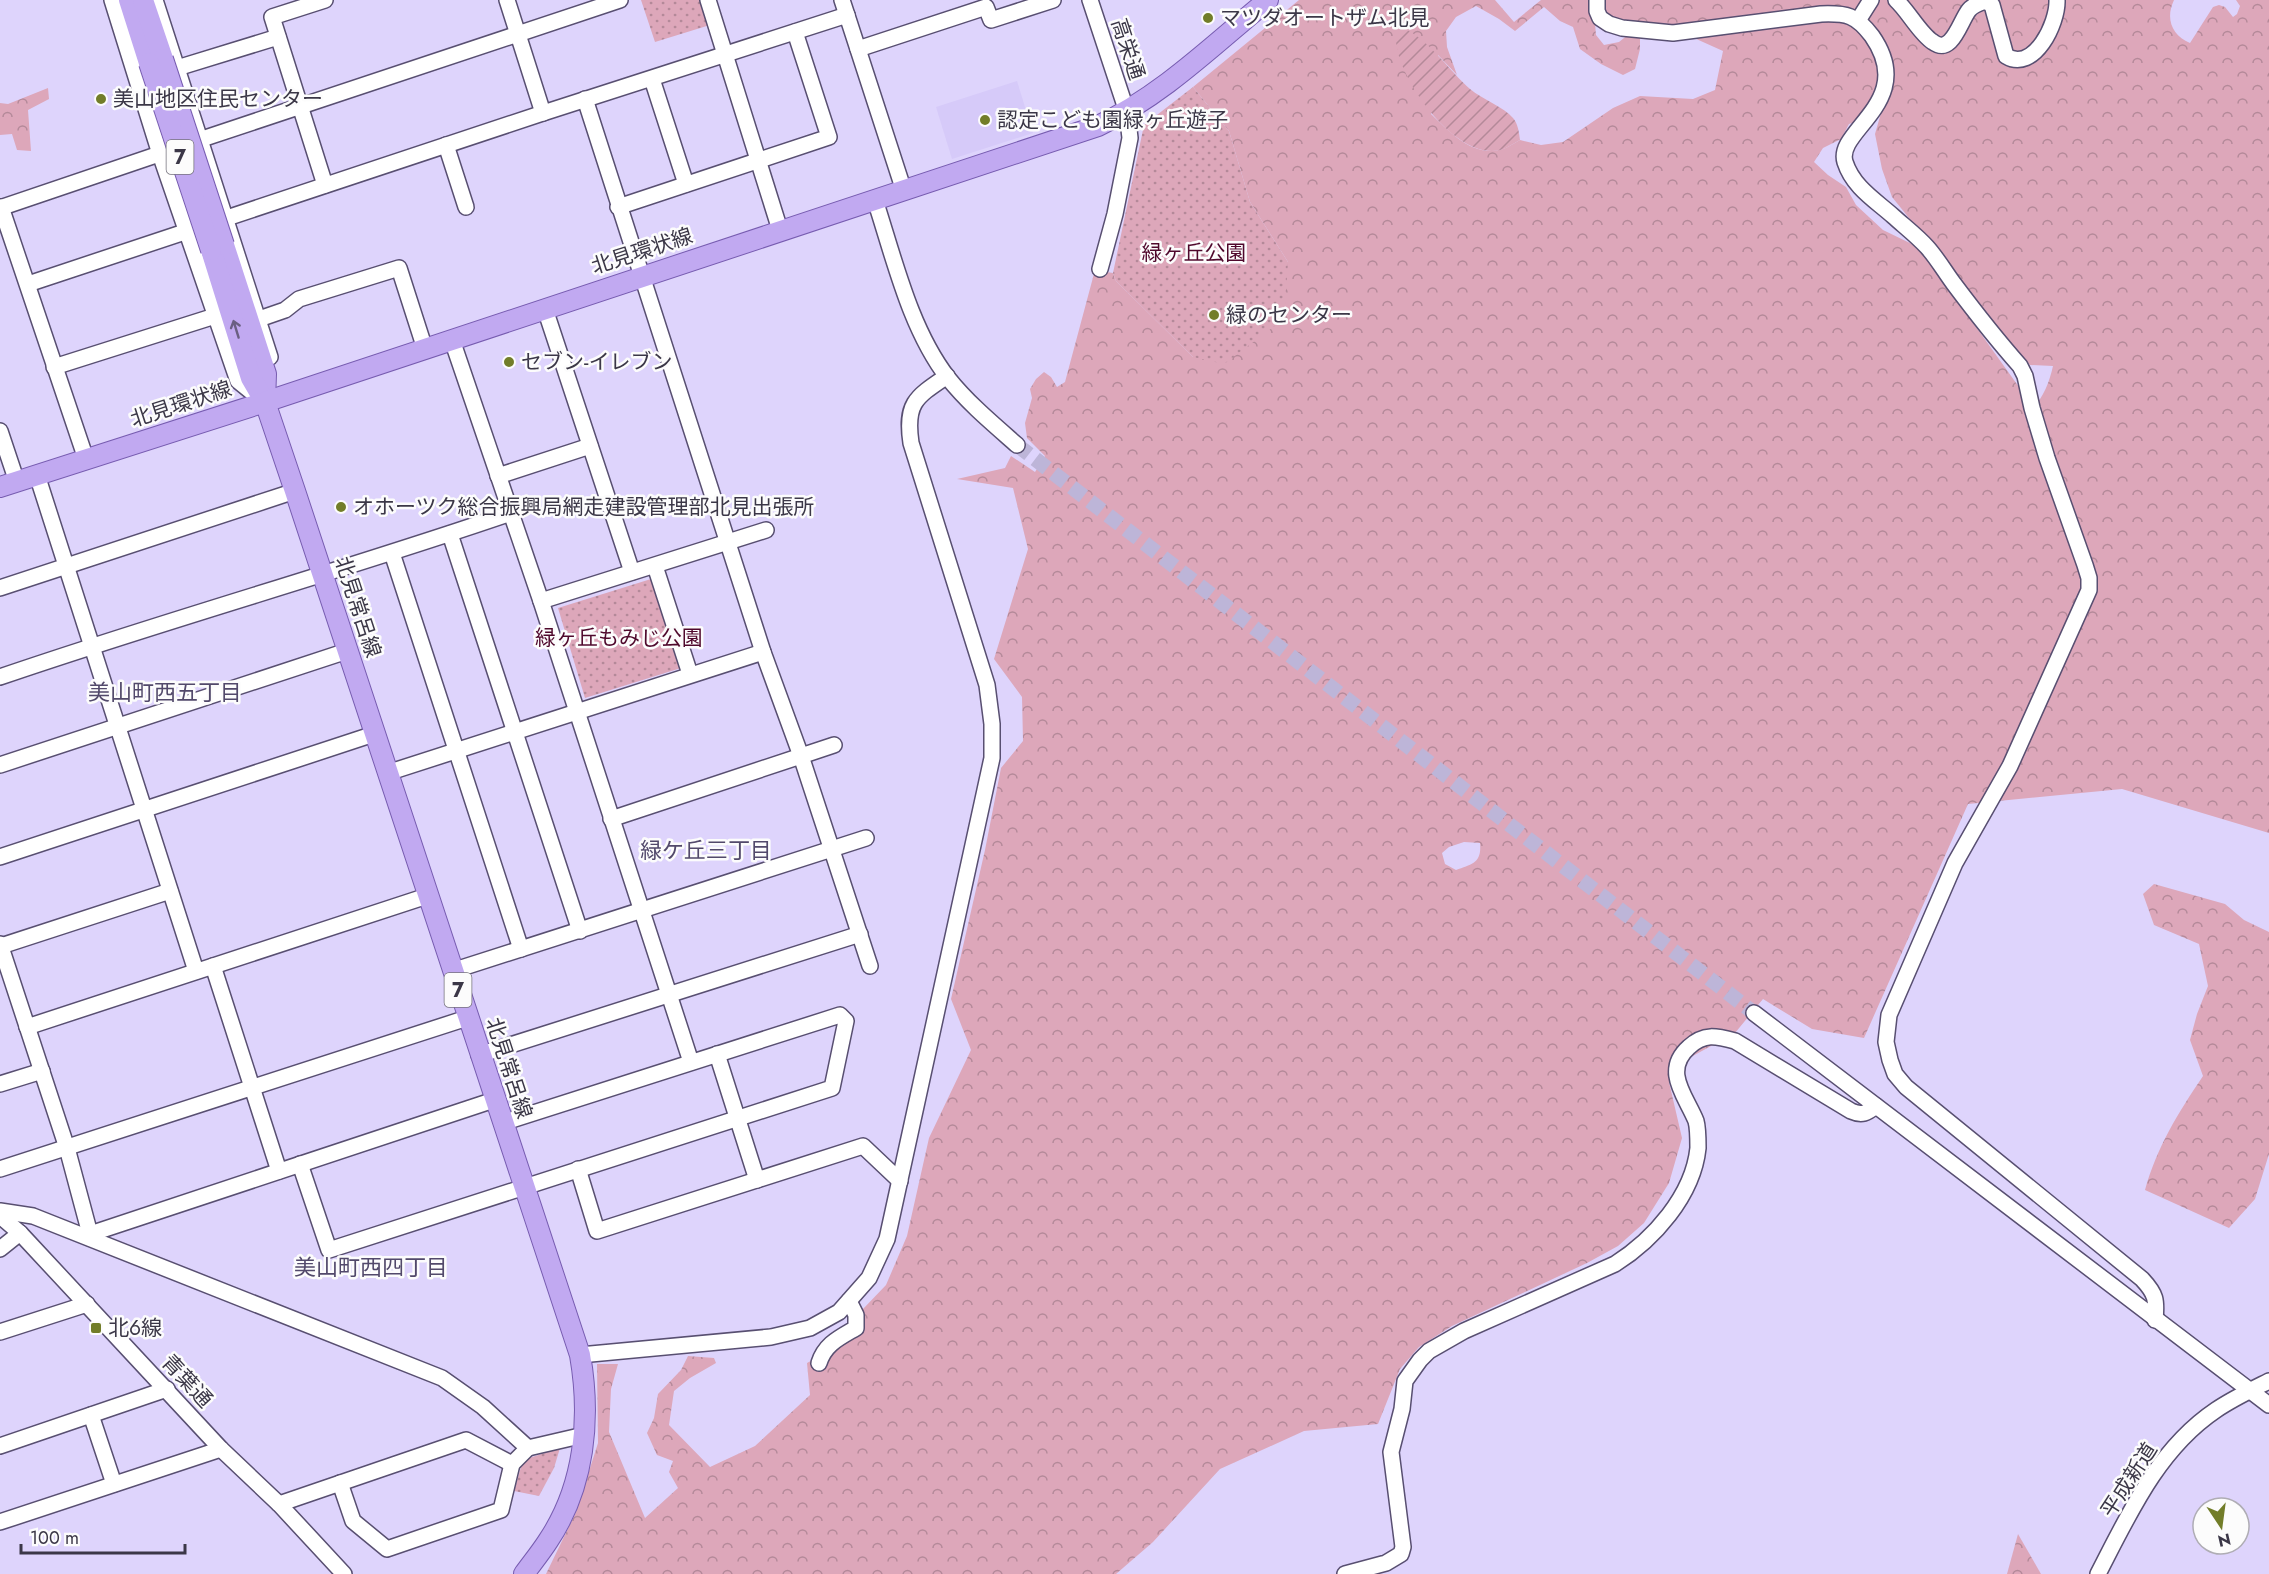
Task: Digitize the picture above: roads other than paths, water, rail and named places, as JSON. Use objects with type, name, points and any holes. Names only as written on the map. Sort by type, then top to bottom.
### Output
[{"type":"main road","name":"北見常呂線","points":[[129,0],[163,64]]},
{"type":"main road","name":"北見常呂線","points":[[143,0],[218,248],[251,378],[265,402],[295,491],[479,1055],[580,1355],[586,1401],[585,1435],[580,1469],[565,1511],[549,1540],[524,1574]]},
{"type":"main road","name":"北見環状線","points":[[9,485],[1098,126],[1127,112],[1175,79],[1264,1]]},
{"type":"street","points":[[112,0],[160,154],[238,381],[265,402],[274,371],[200,139],[163,64],[155,0]]},
{"type":"street","points":[[325,0],[272,17],[325,185]]},
{"type":"street","points":[[507,0],[543,112]]},
{"type":"street","points":[[86,459],[1,207],[620,0]]},
{"type":"street","points":[[708,0],[780,231]]},
{"type":"street","points":[[858,49],[986,7],[991,20],[1053,0]]},
{"type":"street","name":"高栄通","points":[[1090,0],[1127,112],[1130,138],[1100,268]]},
{"type":"street","points":[[1597,0],[1597,11],[1600,18],[1609,24],[1622,28],[1673,33],[1821,14],[1844,15],[1859,19],[1878,46],[1885,61],[1885,81],[1882,97],[1872,115],[1852,137],[1844,160],[1858,184],[1869,197],[1928,248],[1968,304],[2020,366],[2025,376],[2032,408],[2089,578],[2089,590],[2010,766],[1955,862],[1889,1015],[1886,1042],[1895,1074],[1906,1087],[2153,1290],[2157,1305],[2155,1320]]},
{"type":"street","points":[[1859,19],[1871,0]]},
{"type":"street","points":[[1896,0],[1925,36],[1940,46],[1954,39],[1970,8],[1985,2],[1992,4],[2006,56],[2021,61],[2042,44],[2058,11],[2057,0]]},
{"type":"street","points":[[28,284],[543,112],[795,32],[844,7],[903,191]]},
{"type":"street","points":[[618,207],[829,137],[795,32]]},
{"type":"street","points":[[163,64],[278,37]]},
{"type":"street","points":[[652,79],[686,184]]},
{"type":"street","points":[[585,99],[763,652],[801,756],[870,966]]},
{"type":"street","points":[[446,145],[466,207]]},
{"type":"street","points":[[875,200],[910,306],[927,344],[946,376],[973,408],[1017,445]]},
{"type":"street","points":[[259,319],[285,310],[300,299],[399,268],[425,349]]},
{"type":"street","points":[[545,309],[633,572]]},
{"type":"street","points":[[54,367],[215,316]]},
{"type":"street","points":[[452,340],[541,602],[691,1062]]},
{"type":"street","points":[[580,1355],[771,1337],[810,1328],[839,1312],[869,1278],[887,1239],[992,758],[992,724],[987,685],[916,462],[908,422],[912,407],[923,393],[946,376]]},
{"type":"street","points":[[0,431],[9,485]]},
{"type":"street","points":[[498,476],[590,446]]},
{"type":"street","points":[[37,475],[196,971]]},
{"type":"street","points":[[0,588],[295,491]]},
{"type":"street","points":[[0,676],[392,553],[511,513]]},
{"type":"street","points":[[541,602],[766,530]]},
{"type":"street","points":[[450,534],[580,931]]},
{"type":"street","points":[[392,553],[521,949]]},
{"type":"street","points":[[654,566],[690,674]]},
{"type":"street","points":[[0,765],[347,651]]},
{"type":"street","points":[[387,773],[763,652]]},
{"type":"street","points":[[0,857],[374,734]]},
{"type":"street","points":[[611,819],[834,745]]},
{"type":"street","points":[[452,971],[866,838]]},
{"type":"street","points":[[90,1236],[67,1148],[0,945],[170,891]]},
{"type":"street","points":[[27,1027],[427,896]]},
{"type":"street","points":[[479,1055],[860,934]]},
{"type":"street","points":[[213,966],[279,1171]]},
{"type":"street","points":[[1754,1013],[2269,1405]]},
{"type":"street","points":[[300,1164],[329,1250],[832,1088],[846,1021],[840,1015],[502,1123]]},
{"type":"street","points":[[0,1169],[467,1018]]},
{"type":"street","points":[[1345,1574],[1386,1563],[1401,1554],[1403,1547],[1391,1452],[1402,1409],[1405,1382],[1420,1359],[1429,1350],[1464,1331],[1615,1264],[1634,1252],[1658,1227],[1683,1193],[1690,1178],[1698,1148],[1696,1123],[1680,1093],[1676,1068],[1678,1059],[1693,1043],[1714,1036],[1735,1041],[1859,1115],[1865,1114],[1876,1106]]},
{"type":"street","points":[[717,1054],[757,1180]]},
{"type":"street","points":[[0,1084],[42,1071]]},
{"type":"street","points":[[90,1236],[494,1100]]},
{"type":"street","points":[[578,1168],[597,1230],[863,1146],[900,1180]]},
{"type":"street","points":[[0,1211],[33,1216],[90,1236],[442,1378],[483,1407],[528,1448]]},
{"type":"street","name":"青葉通","points":[[0,1216],[20,1233],[221,1449],[279,1504],[344,1574]]},
{"type":"street","points":[[0,1249],[20,1233]]},
{"type":"street","points":[[819,1363],[823,1352],[834,1340],[856,1328],[856,1315],[849,1301]]},
{"type":"street","points":[[0,1332],[87,1304]]},
{"type":"street","name":"平成新道","points":[[2098,1574],[2138,1497],[2156,1468],[2184,1437],[2215,1410],[2269,1381]]},
{"type":"street","points":[[0,1446],[167,1389]]},
{"type":"street","points":[[91,1415],[114,1484]]},
{"type":"street","points":[[339,1483],[353,1521],[387,1549],[501,1510],[512,1464],[528,1448],[585,1435]]},
{"type":"street","points":[[279,1504],[466,1440],[512,1464]]},
{"type":"street","points":[[0,1522],[221,1449]]},
{"type":"tunnel","points":[[1017,445],[1754,1013]]},
{"type":"place","name":"マツダオートザム北見","points":[[1208,18]]},
{"type":"place","name":"美山地区住民センター","points":[[101,99]]},
{"type":"place","name":"認定こども園緑ヶ丘遊子","points":[[985,120]]},
{"type":"place","name":"緑のセンター","points":[[1214,315]]},
{"type":"place","name":"セブン-イレブン","points":[[509,362]]},
{"type":"place","name":"オホーツク総合振興局網走建設管理部北見出張所","points":[[341,507]]},
{"type":"place","name":"北6線","points":[[96,1328]]},
{"type":"district","name":"美山町西五丁目","points":[[165,692]]},
{"type":"district","name":"緑ケ丘三丁目","points":[[706,850]]},
{"type":"district","name":"美山町西四丁目","points":[[371,1267]]},
{"type":"park label","name":"緑ヶ丘公園","points":[[1194,253]]},
{"type":"park label","name":"緑ヶ丘もみじ公園","points":[[619,638]]}]
